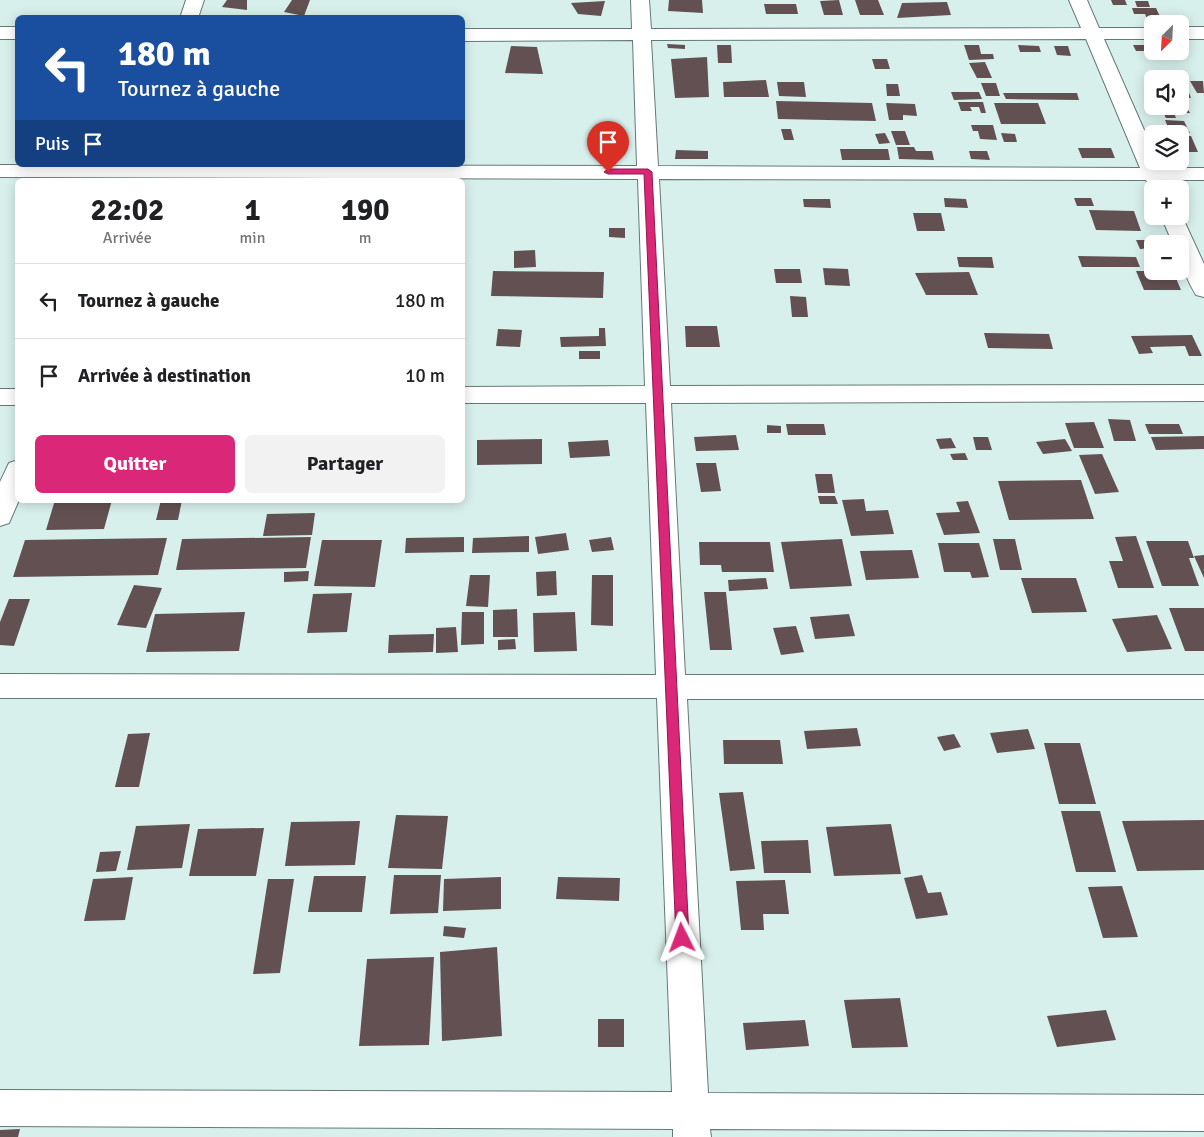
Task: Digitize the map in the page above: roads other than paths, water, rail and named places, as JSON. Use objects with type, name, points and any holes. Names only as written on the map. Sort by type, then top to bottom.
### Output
[{"type":"street","points":[[190,15],[195,0]]},
{"type":"street","points":[[640,0],[691,1124]]},
{"type":"street","points":[[1078,0],[1157,180]]},
{"type":"street","points":[[0,33],[15,33]]},
{"type":"street","points":[[465,34],[1144,33]]},
{"type":"street","points":[[1189,33],[1204,33]]},
{"type":"street","points":[[0,171],[648,172],[1144,181]]},
{"type":"street","points":[[1164,180],[1204,174]]},
{"type":"street","points":[[1176,225],[1204,290]]},
{"type":"street","points":[[465,395],[1204,393]]},
{"type":"street","points":[[0,397],[15,397]]},
{"type":"street","points":[[0,516],[15,478]]},
{"type":"street","points":[[0,686],[1204,687]]},
{"type":"street","points":[[0,1108],[691,1124],[1204,1113]]}]
